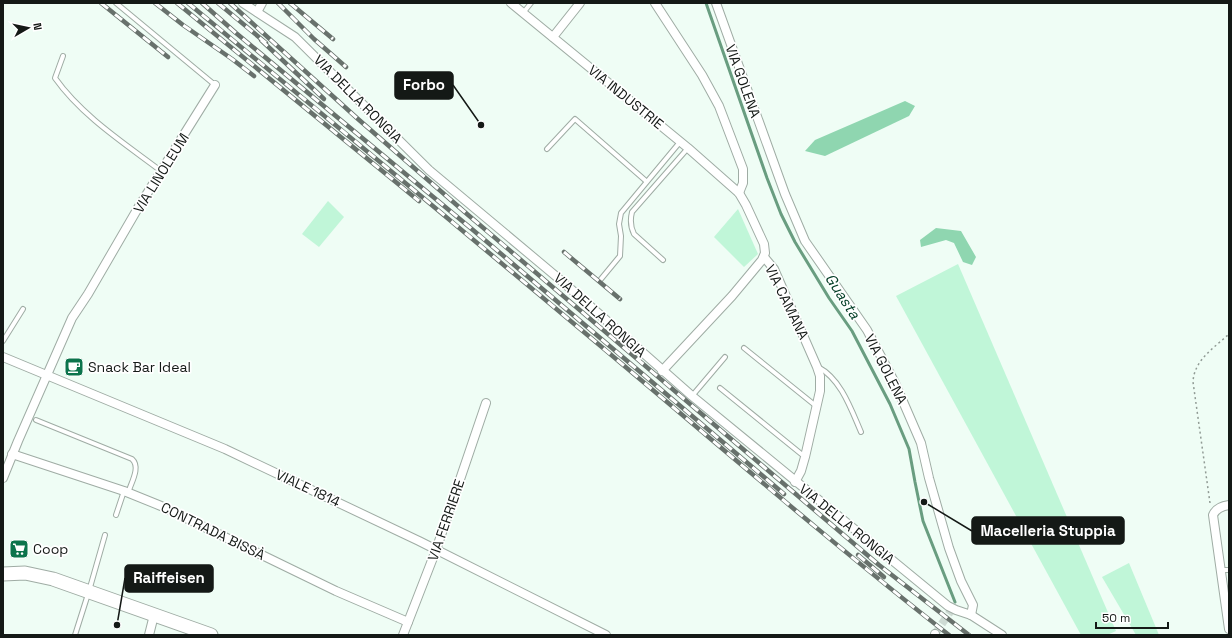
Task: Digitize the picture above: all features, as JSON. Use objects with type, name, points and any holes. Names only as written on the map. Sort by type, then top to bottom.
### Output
[{"type":"main road","points":[[3,574],[25,573],[44,576],[211,635]]},
{"type":"street","name":"VIA DELLA RONGIA","points":[[243,3],[295,37],[430,170],[564,283],[662,371],[795,482],[951,610],[971,615],[1002,635]]},
{"type":"street","points":[[257,12],[262,3]]},
{"type":"street","name":"VIA INDUSTRIE","points":[[511,3],[681,142],[739,193]]},
{"type":"street","points":[[553,37],[580,3]]},
{"type":"street","points":[[655,3],[702,75],[718,106],[744,169],[744,183],[739,193]]},
{"type":"street","name":"VIA GOLENA","points":[[716,3],[785,194],[805,241],[867,330],[895,383],[921,443],[929,478],[949,548],[961,581],[973,605],[971,615]]},
{"type":"street","name":"VIA LINOLEUM","points":[[3,478],[12,454],[72,318],[88,294],[138,208],[215,86]]},
{"type":"street","name":"VIA CAMANA","points":[[739,193],[764,244],[764,257],[774,269],[817,367],[820,383],[817,406],[805,458],[801,471],[795,482]]},
{"type":"street","points":[[662,371],[732,296],[764,257]]},
{"type":"street","name":"VIALE 1814","points":[[3,357],[225,449],[419,541],[606,635]]},
{"type":"street","name":"VIA FERRIERE","points":[[403,635],[436,550],[486,403]]},
{"type":"street","name":"CONTRADA BISSÀ","points":[[12,454],[126,492],[161,506],[336,590],[408,622]]},
{"type":"street","points":[[1229,505],[1222,506],[1214,512],[1213,515],[1225,570],[1229,629]]},
{"type":"street","points":[[149,635],[154,615]]},
{"type":"lane","name":"VIA LINOLEUM","points":[[116,3],[215,86]]},
{"type":"lane","points":[[523,13],[531,3]]},
{"type":"lane","points":[[63,56],[55,78],[65,93],[103,127],[161,172]]},
{"type":"lane","points":[[547,149],[575,119],[646,181]]},
{"type":"lane","points":[[601,279],[620,256],[621,213],[646,181],[681,142]]},
{"type":"lane","points":[[663,260],[634,234],[631,229],[630,219],[632,212],[688,148]]},
{"type":"lane","points":[[3,341],[23,309]]},
{"type":"lane","points":[[744,348],[817,406]]},
{"type":"lane","points":[[692,396],[725,357]]},
{"type":"lane","points":[[817,367],[825,370],[836,382],[861,432]]},
{"type":"lane","points":[[720,388],[805,458]]},
{"type":"lane","points":[[36,420],[134,460],[136,470],[116,514]]},
{"type":"lane","points":[[75,635],[105,535]]},
{"type":"path","points":[[1214,512],[1209,500],[1193,375],[1194,370],[1201,359],[1229,334]]},
{"type":"green space","points":[[905,101],[915,106],[909,116],[825,156],[805,151],[815,140]]},
{"type":"green space","points":[[328,201],[344,217],[319,247],[302,234]]},
{"type":"green space","points":[[738,209],[758,254],[744,267],[714,237]]},
{"type":"green space","points":[[936,228],[961,231],[976,257],[972,265],[963,262],[954,243],[946,240],[921,247],[920,240]]},
{"type":"green space","points":[[958,264],[1116,631],[1107,635],[1081,635],[896,296]]},
{"type":"green space","points":[[1129,563],[1159,635],[1136,635],[1102,577]]},
{"type":"waterway","name":"Guasta","points":[[706,3],[781,214],[795,242],[829,298],[852,331],[890,404],[909,449],[923,521],[955,602]]},
{"type":"tunnel","points":[[935,634],[950,612]]},
{"type":"railway","points":[[101,3],[168,57]]},
{"type":"railway","points":[[155,3],[254,76]]},
{"type":"railway","points":[[177,3],[419,201]]},
{"type":"railway","points":[[188,3],[816,527],[949,635]]},
{"type":"railway","points":[[202,3],[473,230],[784,494]]},
{"type":"railway","points":[[218,3],[266,43]]},
{"type":"railway","points":[[230,3],[358,119],[467,214],[879,565],[969,635]]},
{"type":"railway","points":[[278,3],[314,39],[346,67]]},
{"type":"railway","points":[[290,3],[333,39]]},
{"type":"railway","points":[[261,40],[324,99]]},
{"type":"railway","points":[[564,252],[620,299]]},
{"type":"railway","points":[[858,555],[884,577]]},
{"type":"place","name":"Forbo","points":[[481,125]]},
{"type":"place","name":"Snack Bar Ideal","points":[[74,367]]},
{"type":"place","name":"Macelleria Stuppia","points":[[924,502]]},
{"type":"place","name":"Coop","points":[[19,549]]},
{"type":"place","name":"Raiffeisen","points":[[117,625]]}]
